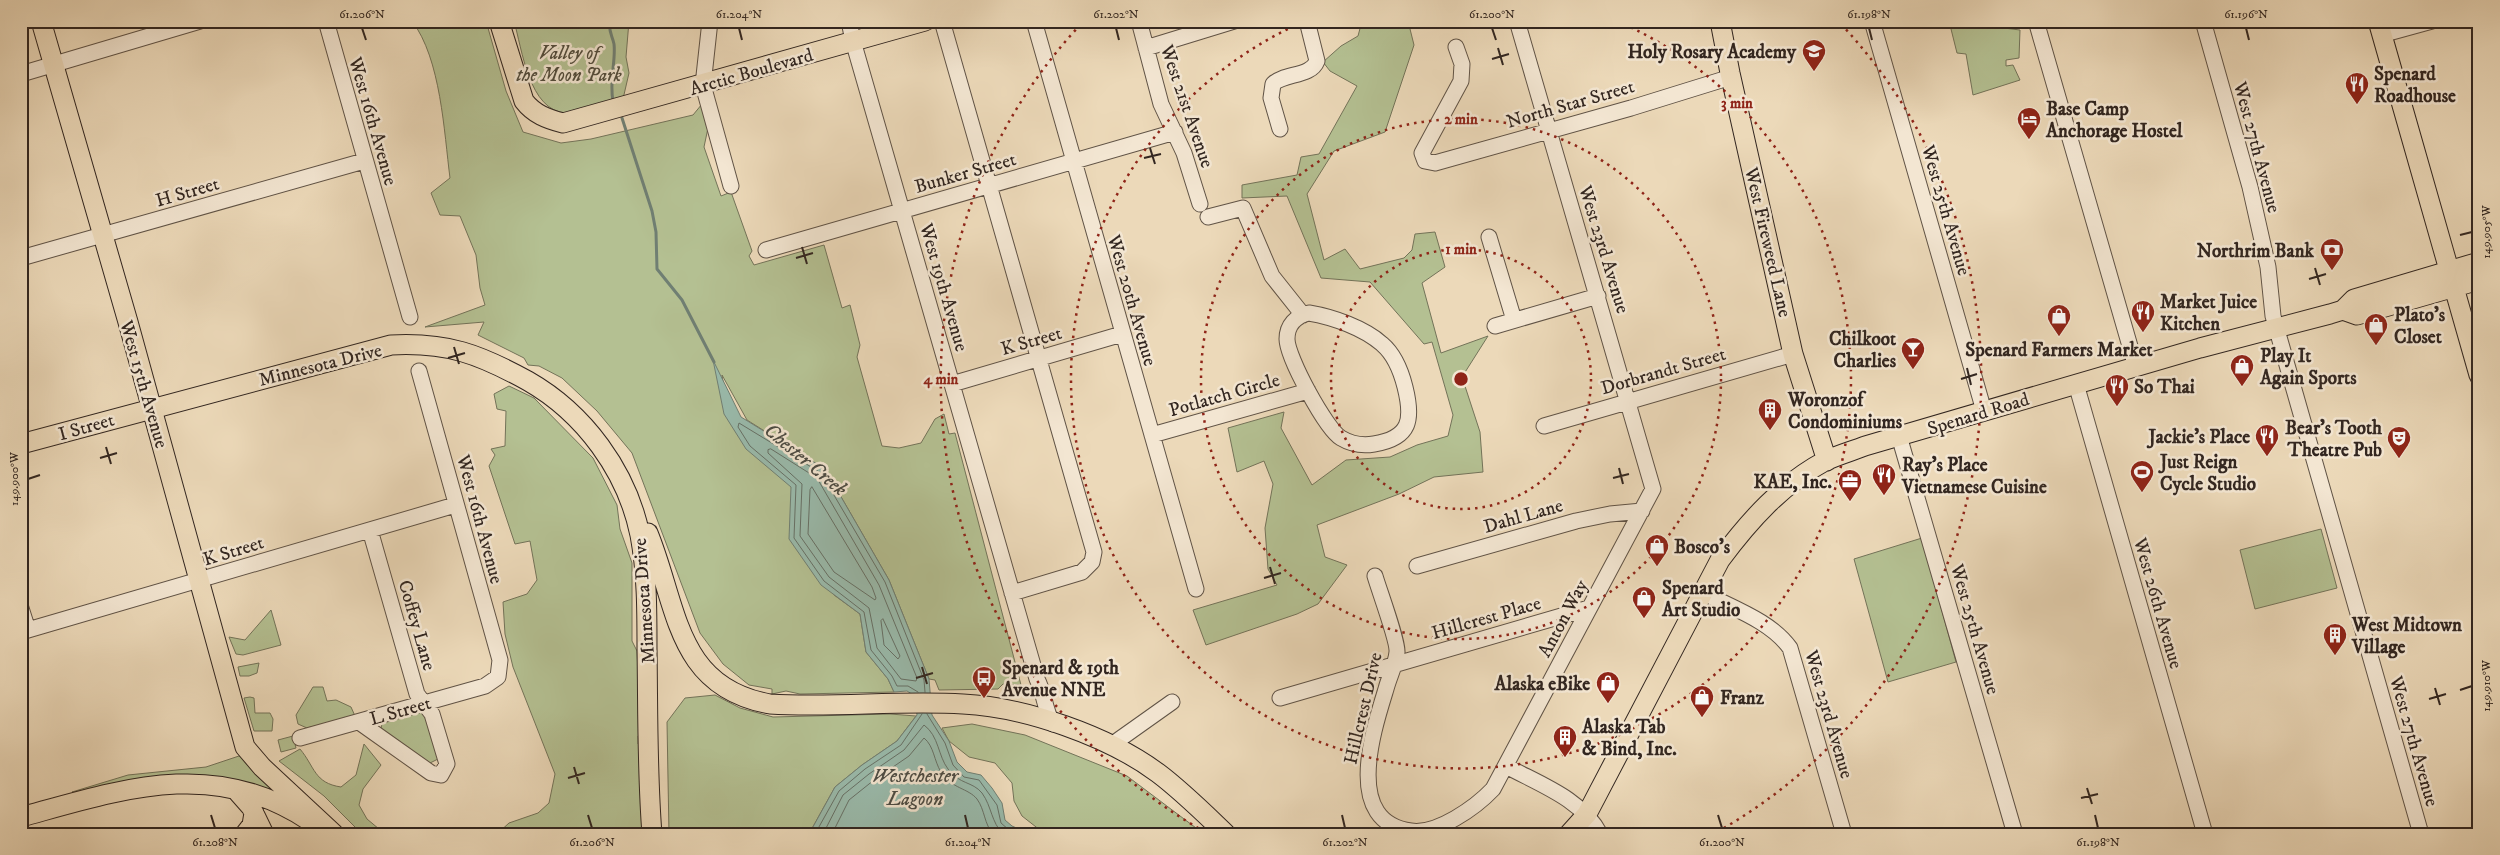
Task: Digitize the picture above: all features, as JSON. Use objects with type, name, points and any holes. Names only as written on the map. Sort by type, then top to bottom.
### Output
[{"type":"main road","name":"West 15th Avenue","points":[[41,21],[104,236],[245,747],[262,767],[334,834]]},
{"type":"main road","name":"Arctic Boulevard","points":[[500,21],[524,101],[530,109],[550,120],[563,123],[925,21]]},
{"type":"main road","name":"West Fireweed Lane","points":[[1720,21],[1793,354],[1827,460]]},
{"type":"main road","points":[[2379,28],[2479,375]]},
{"type":"main road","name":"Spenard Road","points":[[2451,279],[2479,262]]},
{"type":"main road","name":"Spenard Road","points":[[1569,834],[1587,814],[1720,560],[1755,516],[1786,488],[1827,460],[1899,436],[2076,384],[2342,310],[2354,299],[2451,279],[2479,280]]},
{"type":"main road","name":"Minnesota Drive","points":[[152,407],[391,345],[442,346],[476,356],[545,390],[573,413],[590,432],[618,474],[640,534],[645,571],[652,834]]},
{"type":"main road","name":"I Street","points":[[21,444],[152,407]]},
{"type":"main road","points":[[618,474],[637,506],[651,542],[683,640],[699,665],[718,683],[746,699],[770,704],[964,704],[1022,714],[1078,731],[1110,746],[1157,773],[1226,834]]},
{"type":"main road","points":[[21,817],[102,795],[168,783],[202,784],[262,796],[289,808],[327,834]]},
{"type":"main road","points":[[236,790],[254,813],[264,834]]},
{"type":"main road","points":[[245,834],[252,825],[254,813]]},
{"type":"street","points":[[21,74],[200,21]]},
{"type":"street","name":"West 16th Avenue","points":[[326,21],[364,161],[410,318]]},
{"type":"street","points":[[710,21],[703,85],[731,186]]},
{"type":"street","name":"West 19th Avenue","points":[[849,21],[853,42],[1012,593],[1037,679],[1044,695],[1045,711],[1053,724]]},
{"type":"street","points":[[942,21],[1094,552],[1092,562],[1082,572],[1012,593]]},
{"type":"street","name":"West 20th Avenue","points":[[1034,21],[1196,589]]},
{"type":"street","name":"West 21st Avenue","points":[[1138,21],[1161,104],[1175,132],[1204,211],[1243,208],[1272,276],[1303,315]]},
{"type":"street","points":[[1146,48],[1234,21]]},
{"type":"street","points":[[1280,129],[1271,98],[1273,84],[1283,77],[1307,71],[1316,64],[1317,56],[1308,21]]},
{"type":"street","name":"West 23rd Avenue","points":[[1517,21],[1550,130],[1584,257],[1598,296],[1629,400],[1653,489]]},
{"type":"street","name":"West 25th Avenue","points":[[1872,21],[1984,411]]},
{"type":"street","points":[[2036,21],[2136,367]]},
{"type":"street","name":"West 27th Avenue","points":[[2203,21],[2250,187],[2268,267],[2271,306],[2421,834]]},
{"type":"street","points":[[2379,28],[2432,21]]},
{"type":"street","name":"North Star Street","points":[[1456,47],[1462,64],[1461,81],[1422,153],[1425,161],[1435,163],[1731,76]]},
{"type":"street","name":"Bunker Street","points":[[766,250],[1175,132]]},
{"type":"street","name":"H Street","points":[[21,258],[364,161]]},
{"type":"street","points":[[1489,237],[1514,320]]},
{"type":"street","points":[[1495,326],[1598,296]]},
{"type":"street","points":[[1303,315],[1318,315],[1359,330],[1386,347],[1400,370],[1410,407],[1409,420],[1405,429],[1395,438],[1378,444],[1359,445],[1336,434],[1308,391],[1290,354],[1287,340],[1290,327],[1303,315]]},
{"type":"street","name":"K Street","points":[[952,384],[1122,334]]},
{"type":"street","name":"Dorbrandt Street","points":[[1544,426],[1793,354]]},
{"type":"street","name":"West 16th Avenue","points":[[419,371],[500,660],[498,677]]},
{"type":"street","name":"West 26th Avenue","points":[[2076,384],[2205,834]]},
{"type":"street","name":"Potlatch Circle","points":[[1152,436],[1308,391]]},
{"type":"street","name":"West 25th Avenue","points":[[1899,436],[2014,834]]},
{"type":"street","name":"Anton Way","points":[[1506,766],[1653,489]]},
{"type":"street","name":"K Street","points":[[24,631],[455,505]]},
{"type":"street","name":"Dahl Lane","points":[[1417,566],[1576,521],[1610,514],[1642,511]]},
{"type":"street","name":"Coffey Lane","points":[[359,722],[431,773],[441,775],[447,764],[432,714],[417,694],[370,530]]},
{"type":"street","name":"Hillcrest Drive","points":[[1375,576],[1397,651],[1379,715],[1367,776],[1373,805],[1378,814],[1403,830],[1421,832],[1439,827],[1485,797],[1506,766]]},
{"type":"street","name":"West 23rd Avenue","points":[[1704,593],[1768,627],[1783,638],[1790,648],[1844,834]]},
{"type":"street","points":[[21,608],[24,631]]},
{"type":"street","name":"Hillcrest Place","points":[[1280,698],[1590,608]]},
{"type":"street","name":"L Street","points":[[300,738],[485,686],[498,677]]},
{"type":"street","name":"West 19th Avenue","points":[[1022,714],[1028,711],[1034,703],[1037,679]]},
{"type":"street","points":[[1110,746],[1172,702]]},
{"type":"street","points":[[1506,766],[1574,803],[1587,814],[1600,834]]},
{"type":"green space","points":[[412,21],[486,21],[506,91],[523,132],[561,143],[591,139],[693,115],[702,104],[708,128],[704,147],[721,196],[731,192],[752,251],[749,256],[754,265],[824,245],[842,308],[850,305],[860,345],[857,357],[882,446],[899,448],[921,443],[935,419],[944,414],[949,434],[955,433],[1021,685],[1003,684],[998,689],[939,690],[935,680],[929,679],[889,580],[825,469],[747,420],[722,375],[726,401],[800,494],[834,595],[860,614],[866,652],[888,679],[894,692],[800,694],[786,691],[772,694],[772,689],[749,685],[723,664],[700,633],[632,453],[597,411],[562,378],[539,366],[528,365],[524,358],[478,335],[484,322],[425,327],[485,305],[480,288],[476,255],[460,216],[440,215],[431,193],[450,178],[440,96],[435,75],[422,37]]},
{"type":"green space","name":"Valley of the Moon Park","points":[[514,21],[629,21],[626,57],[629,73],[623,99],[572,113],[553,110],[543,102],[529,77]]},
{"type":"green space","points":[[1362,21],[1408,21],[1414,45],[1385,132],[1334,151],[1307,194],[1324,260],[1345,249],[1360,269],[1404,258],[1412,250],[1415,234],[1435,232],[1445,267],[1422,283],[1441,353],[1488,336],[1462,377],[1480,432],[1483,472],[1434,477],[1399,494],[1317,525],[1325,557],[1347,565],[1318,604],[1297,614],[1206,645],[1193,610],[1277,585],[1268,569],[1265,528],[1273,484],[1264,461],[1237,472],[1228,428],[1284,412],[1281,428],[1312,485],[1346,460],[1390,457],[1417,445],[1448,436],[1453,415],[1432,342],[1424,344],[1370,282],[1321,278],[1287,196],[1242,198],[1242,185],[1297,175],[1301,157],[1319,154],[1357,86],[1330,71],[1323,62],[1341,46],[1358,36]]},
{"type":"green space","points":[[1949,21],[2002,21],[2004,28],[2020,30],[2019,58],[2006,60],[2006,66],[2013,65],[2020,80],[1973,95],[1966,54],[1957,53]]},
{"type":"green space","points":[[509,386],[534,398],[593,458],[617,505],[620,529],[632,563],[632,641],[637,651],[641,736],[638,736],[638,744],[641,744],[643,834],[497,834],[509,823],[538,813],[549,803],[555,774],[513,667],[505,634],[503,602],[527,594],[537,580],[530,541],[515,544],[489,466],[495,455],[491,449],[505,446],[506,411],[497,409],[494,394]]},
{"type":"green space","points":[[2321,529],[2337,588],[2255,609],[2240,550]]},
{"type":"green space","points":[[1922,538],[1956,662],[1888,682],[1854,559]]},
{"type":"green space","points":[[271,610],[281,645],[243,655],[236,654],[229,637],[245,640]]},
{"type":"green space","points":[[259,663],[257,673],[249,676],[240,676],[238,667]]},
{"type":"green space","points":[[313,687],[323,687],[327,701],[336,700],[351,707],[355,716],[307,728],[298,724],[296,715]]},
{"type":"green space","points":[[715,695],[740,708],[773,717],[890,714],[916,716],[897,741],[862,765],[835,787],[809,834],[669,834],[667,722],[685,698]]},
{"type":"green space","points":[[244,698],[254,698],[255,713],[270,713],[273,719],[272,731],[254,731]]},
{"type":"green space","points":[[421,712],[426,715],[438,759],[430,763],[381,729],[382,723]]},
{"type":"green space","points":[[972,724],[1025,735],[1127,776],[1204,834],[1045,834],[1022,816],[1014,801],[1012,783],[995,763],[969,757],[949,741],[942,728]]},
{"type":"green space","points":[[293,736],[296,748],[281,752],[278,740]]},
{"type":"green space","points":[[364,744],[381,765],[363,789],[359,805],[367,819],[385,834],[362,834],[324,796],[279,761],[300,749],[320,778],[332,785],[341,787],[356,775]]},
{"type":"green space","points":[[239,756],[245,756],[312,816],[242,787],[101,788],[72,792],[128,775],[206,767]]},
{"type":"water","name":"Westchester Lagoon","points":[[713,360],[741,417],[825,469],[889,580],[929,679],[932,715],[949,741],[957,762],[967,772],[981,775],[1002,803],[1005,820],[1012,826],[1030,834],[809,834],[835,787],[862,765],[897,741],[917,715],[915,696],[907,691],[894,692],[888,679],[866,652],[860,614],[821,585],[789,539],[791,487],[746,449],[724,414]]},
{"type":"waterway","name":"Chester Creek","points":[[610,21],[610,30],[614,44],[613,101]]},
{"type":"waterway","name":"Chester Creek","points":[[622,118],[652,211],[656,232],[657,269],[682,300],[714,362]]},
{"type":"place","name":"Holy Rosary Academy","points":[[1814,72]]},
{"type":"place","name":"Spenard Roadhouse","points":[[2357,105]]},
{"type":"place","name":"Base Camp Anchorage Hostel","points":[[2029,140]]},
{"type":"place","name":"Northrim Bank","points":[[2332,271]]},
{"type":"place","name":"Market Juice Kitchen","points":[[2143,333]]},
{"type":"place","name":"Spenard Farmers Market","points":[[2059,337]]},
{"type":"place","name":"Plato's Closet","points":[[2376,346]]},
{"type":"place","name":"Chilkoot Charlies","points":[[1913,370]]},
{"type":"place","name":"Play It Again Sports","points":[[2242,387]]},
{"type":"place","name":"So Thai","points":[[2117,407]]},
{"type":"place","name":"Woronzof Condominiums","points":[[1770,431]]},
{"type":"place","name":"Jackie's Place","points":[[2267,457]]},
{"type":"place","name":"Bear's Tooth Theatre Pub","points":[[2399,459]]},
{"type":"place","name":"Just Reign Cycle Studio","points":[[2142,493]]},
{"type":"place","name":"Ray's Place Vietnamese Cuisine","points":[[1884,496]]},
{"type":"place","name":"KAE, Inc.","points":[[1850,502]]},
{"type":"place","name":"Bosco's","points":[[1657,567]]},
{"type":"place","name":"Spenard Art Studio","points":[[1644,619]]},
{"type":"place","name":"West Midtown Village","points":[[2335,656]]},
{"type":"place","name":"Spenard & 19th Avenue NNE","points":[[984,699]]},
{"type":"place","name":"Alaska eBike","points":[[1608,704]]},
{"type":"place","name":"Franz","points":[[1702,718]]},
{"type":"place","name":"Alaska Tab & Bind, Inc.","points":[[1565,758]]}]
